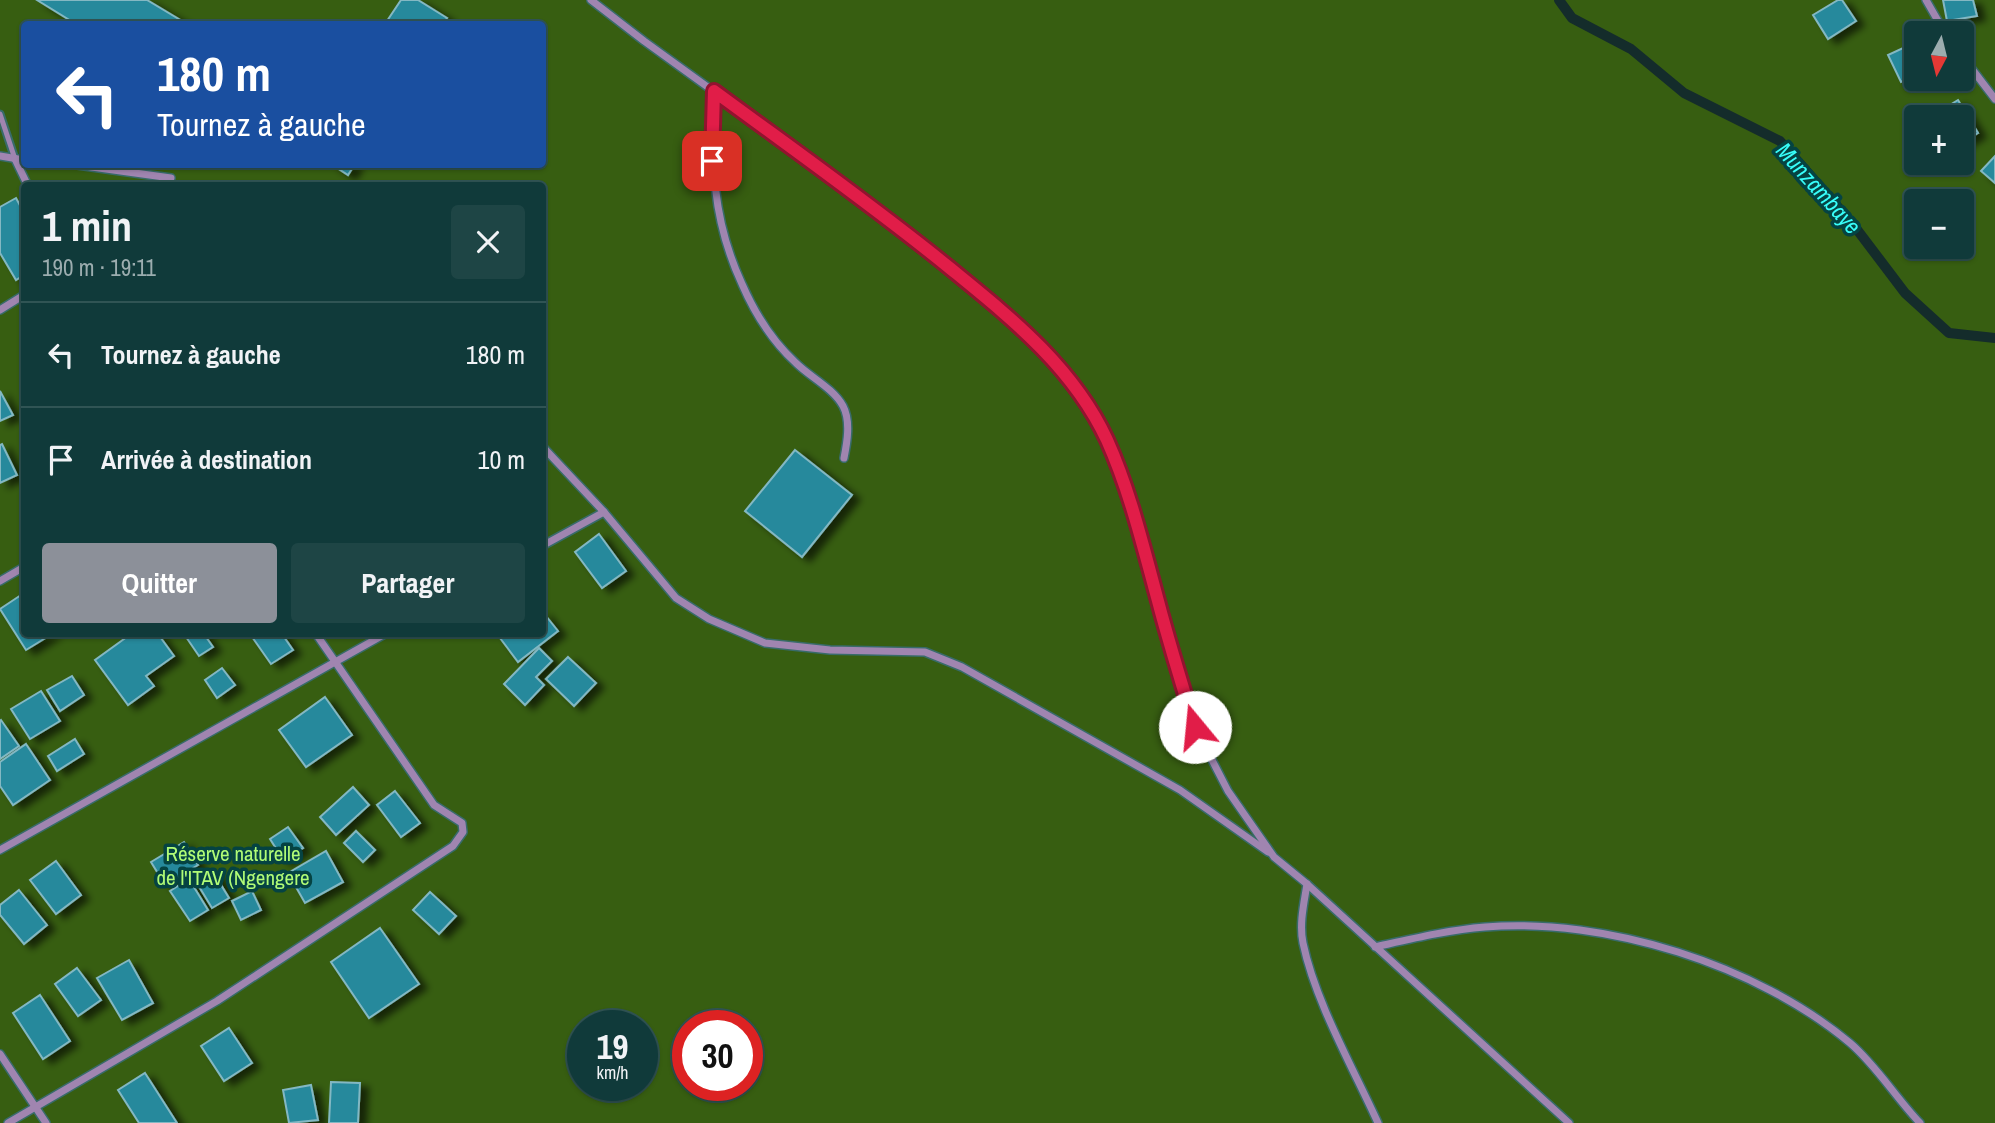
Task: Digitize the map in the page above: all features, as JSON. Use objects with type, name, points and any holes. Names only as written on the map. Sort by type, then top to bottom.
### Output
[{"type":"street","points":[[591,0],[886,216],[1019,325],[1080,393],[1106,438],[1128,492],[1169,644],[1195,727],[1228,791],[1274,857]]},
{"type":"street","points":[[1926,0],[1938,21]]},
{"type":"street","points":[[1974,72],[1995,99]]},
{"type":"street","points":[[714,91],[712,161],[720,227],[741,284],[765,330],[844,407],[848,435],[844,458]]},
{"type":"street","points":[[0,156],[21,160]]},
{"type":"street","points":[[15,159],[26,182]]},
{"type":"street","points":[[99,168],[171,178]]},
{"type":"street","points":[[0,310],[21,297]]},
{"type":"street","points":[[546,450],[604,512],[676,598],[709,619],[765,643],[830,650],[925,652],[950,662],[1180,790],[1307,884],[1569,1123]]},
{"type":"street","points":[[546,544],[604,512]]},
{"type":"street","points":[[0,581],[21,569]]},
{"type":"street","points":[[8,1123],[217,1001],[453,846],[463,832],[462,822],[434,805],[318,637]]},
{"type":"street","points":[[0,850],[379,637]]},
{"type":"street","points":[[1307,884],[1302,917],[1302,942],[1317,989],[1378,1123]]},
{"type":"street","points":[[1375,947],[1485,927],[1566,926],[1680,951],[1767,988],[1809,1011],[1853,1045],[1920,1123]]},
{"type":"street","points":[[0,1054],[46,1123]]},
{"type":"lane","points":[[0,114],[15,159]]},
{"type":"green space","name":"Réserve naturelle de l'ITAV (Ngengere","points":[[0,0],[1995,0],[1995,1123],[0,1123]]},
{"type":"building","points":[[37,0],[147,0],[182,21],[71,21]]},
{"type":"building","points":[[401,0],[418,0],[447,18],[445,21],[387,21]]},
{"type":"building","points":[[1842,0],[1856,21],[1828,39],[1813,15]]},
{"type":"building","points":[[1943,0],[1973,0],[1977,16],[1947,21]]},
{"type":"building","points":[[1904,48],[1904,81],[1901,82],[1888,55]]},
{"type":"building","points":[[1995,156],[1995,183],[1981,171]]},
{"type":"building","points":[[337,168],[352,168],[348,175]]},
{"type":"building","points":[[16,198],[21,207],[21,277],[16,280],[0,253],[0,207]]},
{"type":"building","points":[[0,391],[13,415],[0,421]]},
{"type":"building","points":[[2,444],[17,475],[0,483],[0,445]]},
{"type":"building","points":[[795,450],[852,495],[802,557],[745,511]]},
{"type":"building","points":[[599,534],[626,571],[602,588],[575,552]]},
{"type":"building","points":[[21,595],[21,637],[47,637],[26,650],[0,609]]},
{"type":"building","points":[[546,616],[558,631],[518,662],[499,637],[546,637]]},
{"type":"building","points":[[127,637],[160,637],[174,656],[146,676],[154,686],[128,705],[95,660]]},
{"type":"building","points":[[186,637],[206,637],[213,647],[199,656]]},
{"type":"building","points":[[252,637],[284,637],[293,650],[271,664]]},
{"type":"building","points":[[539,648],[552,661],[536,677],[544,685],[525,705],[504,684]]},
{"type":"building","points":[[568,657],[596,683],[574,706],[546,679]]},
{"type":"building","points":[[222,668],[235,685],[217,698],[205,680]]},
{"type":"building","points":[[72,676],[84,695],[60,711],[47,690]]},
{"type":"building","points":[[41,691],[60,721],[30,739],[11,709]]},
{"type":"building","points":[[325,697],[352,735],[306,767],[279,730]]},
{"type":"building","points":[[0,721],[19,746],[0,759]]},
{"type":"building","points":[[75,739],[84,754],[57,771],[48,756]]},
{"type":"building","points":[[26,744],[50,780],[13,805],[0,786],[0,762]]},
{"type":"building","points":[[353,787],[369,805],[336,835],[320,817]]},
{"type":"building","points":[[395,791],[420,823],[401,837],[377,805]]},
{"type":"building","points":[[288,827],[303,848],[284,861],[270,839]]},
{"type":"building","points":[[356,831],[375,850],[363,862],[344,843]]},
{"type":"building","points":[[184,842],[198,865],[165,885],[151,862]]},
{"type":"building","points":[[326,851],[343,882],[305,903],[288,873]]},
{"type":"building","points":[[56,861],[81,895],[56,914],[30,880]]},
{"type":"building","points":[[212,870],[229,898],[212,908],[195,880]]},
{"type":"building","points":[[189,879],[208,910],[190,921],[170,891]]},
{"type":"building","points":[[19,890],[47,925],[24,944],[0,915],[0,905]]},
{"type":"building","points":[[252,891],[261,910],[241,920],[232,901]]},
{"type":"building","points":[[430,892],[456,916],[439,934],[413,910]]},
{"type":"building","points":[[380,928],[419,984],[369,1018],[331,962]]},
{"type":"building","points":[[129,960],[153,1003],[122,1020],[97,978]]},
{"type":"building","points":[[77,968],[101,1000],[78,1016],[55,984]]},
{"type":"building","points":[[40,995],[70,1041],[43,1059],[13,1013]]},
{"type":"building","points":[[229,1028],[252,1063],[224,1081],[201,1046]]},
{"type":"building","points":[[145,1073],[177,1123],[139,1123],[118,1090]]},
{"type":"building","points":[[331,1082],[360,1083],[358,1123],[329,1123]]},
{"type":"building","points":[[311,1085],[318,1120],[289,1123],[283,1090]]},
{"type":"waterway","name":"Munzambaye","points":[[1559,0],[1572,18],[1631,49],[1684,93],[1780,141],[1852,223],[1905,293],[1949,333],[1995,338]]},
{"type":"route","points":[[712,161],[714,91],[886,216],[1019,325],[1055,362],[1080,393],[1106,438],[1128,492],[1169,644],[1195,727]]}]
